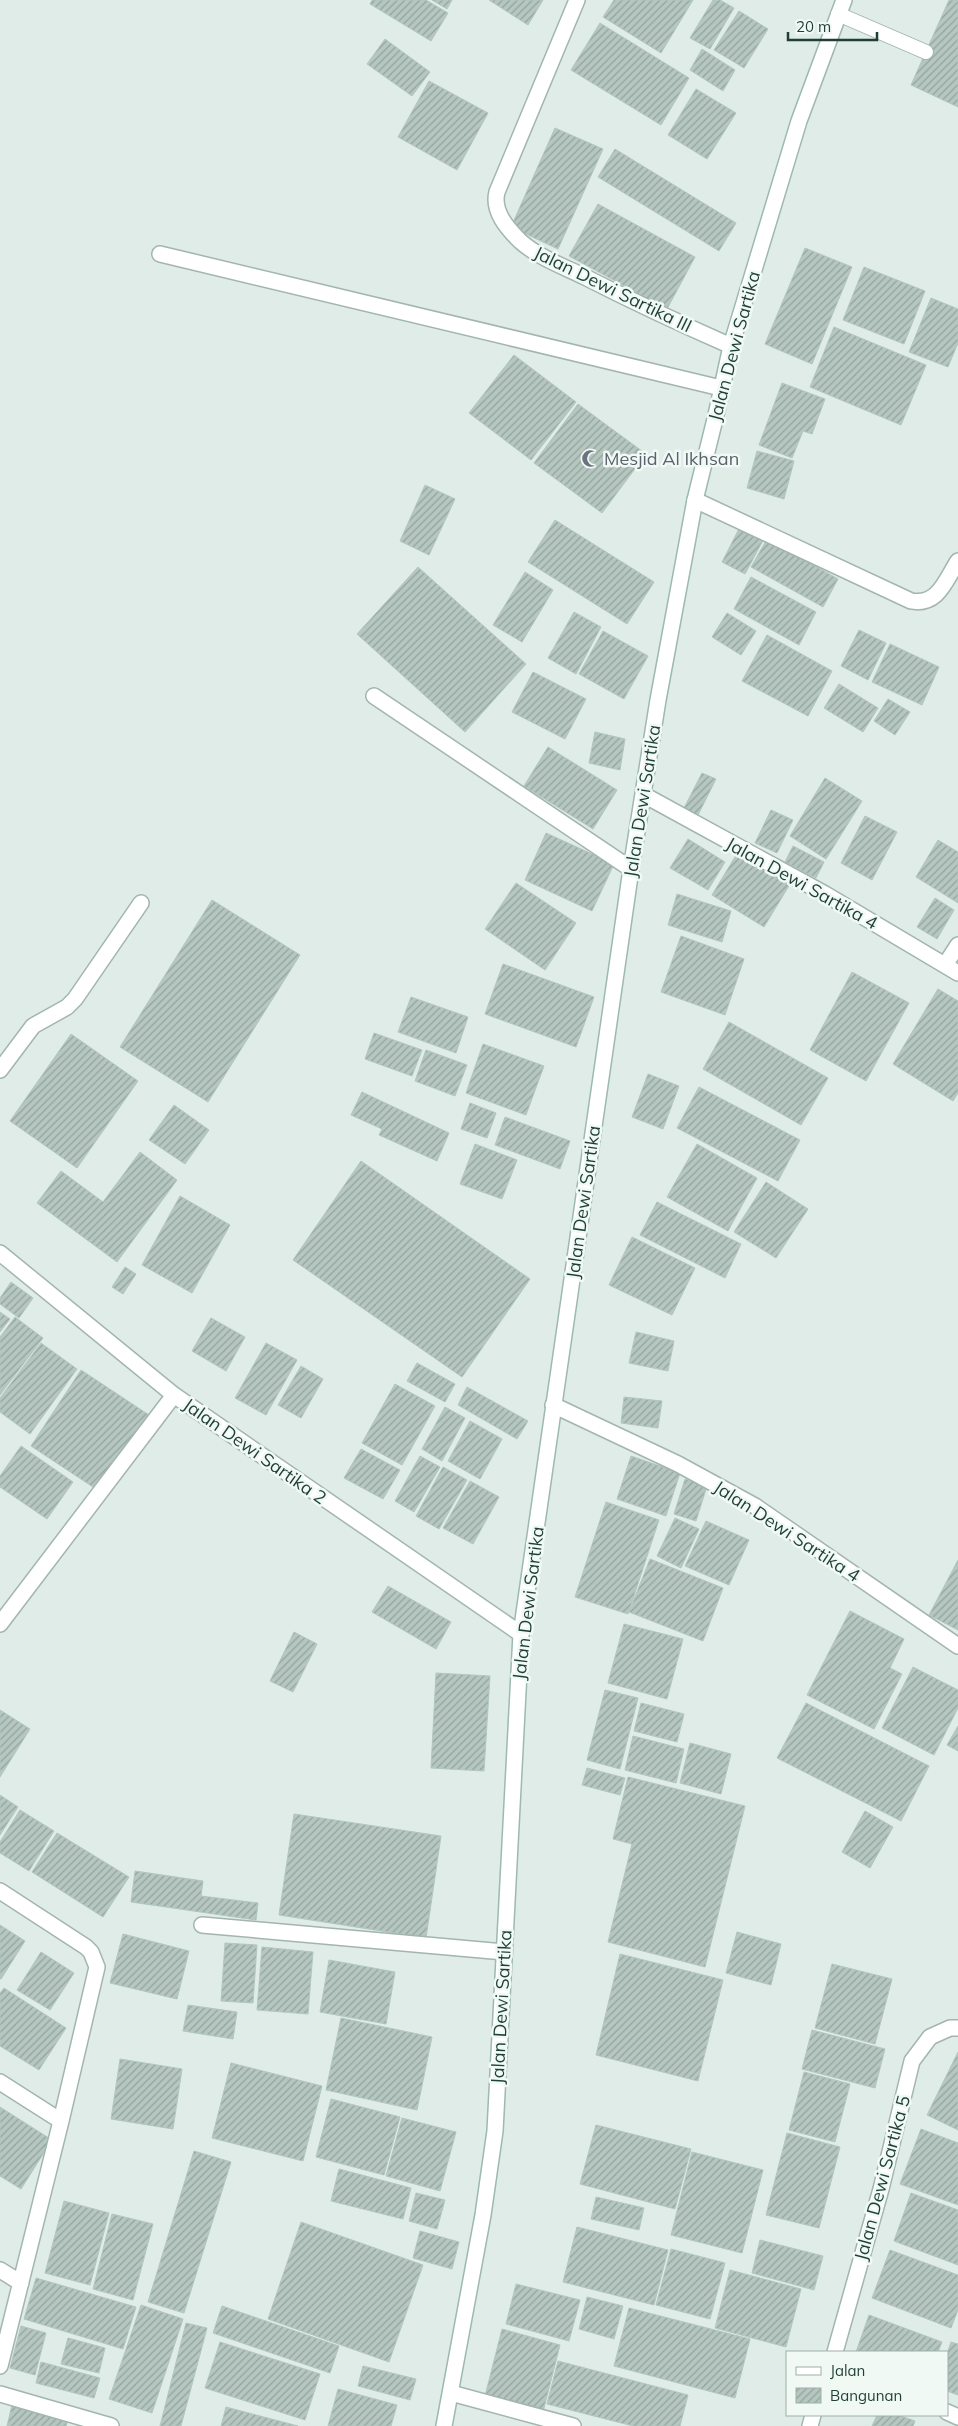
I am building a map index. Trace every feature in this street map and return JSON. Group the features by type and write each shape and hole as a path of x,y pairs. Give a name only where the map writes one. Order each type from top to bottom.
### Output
{"street":[{"name":"Jalan Dewi Sartika III","path":"577,0 497,192 496,207 503,221 521,241 542,256 649,309 731,346"},
{"name":"Jalan Dewi Sartika","path":"444,2426 492,2160 520,1634 631,869 658,700 695,500 731,346 799,121 841,7"},
{"path":"160,254 721,388"},
{"path":"695,500 911,601 922,603 930,600 937,594 958,561"},
{"path":"374,696 631,869"},
{"name":"Jalan Dewi Sartika 4","path":"644,795 825,894 952,969"},
{"path":"0,1070 33,1026 67,1007 75,999 140,903"},
{"path":"952,969 958,945"},
{"name":"Jalan Dewi Sartika 2","path":"0,1253 174,1395 520,1634"},
{"path":"0,1624 174,1395"},
{"name":"Jalan Dewi Sartika 4","path":"553,1405 678,1464 755,1506 958,1646"},
{"path":"0,1891 86,1947 91,1952 97,1967 62,2121 0,2366"},
{"path":"202,1925 504,1952"},
{"name":"Jalan Dewi Sartika 5","path":"836,2351 881,2189 912,2061 930,2037 950,2028 958,2028"},
{"path":"0,2082 62,2121"},
{"path":"0,2270 21,2283"},
{"path":"450,2393 573,2426"},
{"path":"0,2394 111,2426"}],"lane":[{"path":"841,7 926,52"}],"building":[{"path":"372,0 426,0 448,13 431,41 370,4"},
{"path":"432,0 452,0 447,9"},
{"path":"489,0 543,0 528,25"},
{"path":"614,0 693,0 661,53 603,17"},
{"path":"713,0 720,0 734,8 710,49 690,38"},
{"path":"949,0 958,0 958,107 911,85"},
{"path":"739,11 768,29 744,68 714,50"},
{"path":"600,23 689,78 661,125 571,70"},
{"path":"385,39 430,72 412,96 367,64"},
{"path":"702,49 735,70 723,91 690,70"},
{"path":"429,81 488,113 457,170 398,137"},
{"path":"696,89 736,113 707,159 668,135"},
{"path":"555,128 603,149 558,249 511,227"},
{"path":"615,149 736,223 719,251 598,177"},
{"path":"598,204 695,257 667,309 569,256"},
{"path":"805,248 852,267 812,364 765,344"},
{"path":"864,267 925,291 904,344 843,320"},
{"path":"931,298 958,309 958,343 948,367 909,352"},
{"path":"834,327 926,365 901,425 810,387"},
{"path":"514,355 576,402 531,460 469,413"},
{"path":"782,383 825,399 812,434 803,431 792,458 759,445"},
{"name":"Mesjid Al Ikhsan","path":"578,404 646,454 602,513 534,463"},
{"path":"757,451 794,461 784,499 747,488"},
{"path":"425,485 455,499 429,555 400,541"},
{"path":"555,520 654,582 627,624 528,562"},
{"path":"742,523 766,535 745,574 722,562"},
{"path":"767,539 838,579 823,607 751,567"},
{"path":"418,567 526,664 465,732 357,634"},
{"path":"525,572 553,590 522,642 493,625"},
{"path":"751,577 816,612 799,645 734,609"},
{"path":"574,612 601,627 576,674 548,658"},
{"path":"727,613 756,631 741,655 712,637"},
{"path":"859,630 886,643 868,680 841,666"},
{"path":"603,631 648,656 624,699 579,674"},
{"path":"767,635 832,671 808,716 742,681"},
{"path":"890,644 939,667 922,705 872,682"},
{"path":"533,672 586,699 565,739 512,712"},
{"path":"839,684 878,708 863,732 824,708"},
{"path":"888,699 910,712 895,735 874,721"},
{"path":"595,732 625,739 620,770 589,763"},
{"path":"548,747 617,790 593,829 524,786"},
{"path":"702,773 716,779 698,815 684,808"},
{"path":"825,778 862,801 826,859 790,836"},
{"path":"771,810 793,820 777,853 755,843"},
{"path":"865,816 897,832 872,880 841,863"},
{"path":"546,833 614,864 592,911 525,880"},
{"path":"688,839 725,862 708,890 670,868"},
{"path":"938,840 958,852 958,903 916,877"},
{"path":"793,846 824,862 816,878 785,862"},
{"path":"738,852 790,884 764,927 712,895"},
{"path":"516,883 576,923 545,970 485,929"},
{"path":"677,894 731,911 722,942 668,925"},
{"path":"935,898 954,910 937,939 917,927"},
{"path":"212,900 300,955 208,1102 120,1047"},
{"path":"681,936 744,959 725,1015 661,992"},
{"path":"503,964 594,997 576,1047 485,1014"},
{"path":"852,972 909,1003 866,1081 810,1050"},
{"path":"938,989 958,1001 958,1093 953,1101 893,1064"},
{"path":"411,997 468,1017 456,1053 398,1032"},
{"path":"729,1022 828,1078 801,1125 703,1069"},
{"path":"374,1033 422,1050 412,1076 365,1059"},
{"path":"71,1034 138,1081 77,1168 10,1121"},
{"path":"483,1044 544,1066 526,1115 466,1093"},
{"path":"426,1050 467,1065 455,1096 415,1081"},
{"path":"648,1074 679,1086 663,1129 632,1117"},
{"path":"699,1087 800,1140 778,1181 677,1128"},
{"path":"362,1092 449,1133 437,1161 379,1135 382,1129 351,1115"},
{"path":"470,1103 496,1113 487,1138 461,1129"},
{"path":"174,1105 209,1130 185,1164 149,1140"},
{"path":"505,1117 570,1141 560,1169 495,1145"},
{"path":"475,1144 517,1160 502,1199 460,1184"},
{"path":"697,1144 757,1178 728,1231 667,1197"},
{"path":"140,1152 177,1180 117,1262 37,1203 61,1171 103,1202"},
{"path":"361,1161 530,1279 462,1377 293,1260"},
{"path":"766,1182 808,1209 776,1258 734,1232"},
{"path":"180,1196 230,1225 192,1293 142,1265"},
{"path":"657,1202 741,1244 725,1278 640,1235"},
{"path":"632,1237 695,1268 672,1315 609,1285"},
{"path":"125,1267 136,1274 123,1294 112,1287"},
{"path":"11,1282 33,1298 19,1318 0,1304 0,1298"},
{"path":"0,1312 10,1319 0,1332"},
{"path":"15,1317 43,1338 0,1395 0,1337"},
{"path":"211,1318 245,1337 226,1371 192,1351"},
{"path":"636,1332 674,1341 668,1371 629,1363"},
{"path":"41,1343 77,1369 30,1434 0,1412 0,1398"},
{"path":"266,1343 297,1360 266,1415 235,1398"},
{"path":"417,1363 455,1384 445,1402 407,1381"},
{"path":"301,1366 323,1379 301,1418 278,1405"},
{"path":"81,1370 149,1415 99,1491 31,1446"},
{"path":"395,1384 435,1406 402,1465 362,1443"},
{"path":"467,1387 528,1421 517,1439 458,1405"},
{"path":"624,1397 662,1401 658,1428 621,1423"},
{"path":"445,1407 465,1418 442,1461 422,1449"},
{"path":"470,1421 502,1439 480,1479 448,1461"},
{"path":"21,1446 73,1482 47,1519 0,1487 0,1476"},
{"path":"361,1449 400,1470 383,1499 344,1478"},
{"path":"420,1456 440,1467 414,1512 395,1501"},
{"path":"631,1456 680,1473 666,1516 617,1499"},
{"path":"443,1467 467,1480 439,1529 416,1516"},
{"path":"685,1479 707,1486 696,1521 674,1514"},
{"path":"470,1481 499,1497 473,1544 443,1528"},
{"path":"606,1502 659,1520 628,1614 575,1597"},
{"path":"675,1518 699,1529 681,1568 657,1556"},
{"path":"706,1521 749,1540 729,1585 685,1566"},
{"path":"650,1559 723,1588 703,1641 629,1612"},
{"path":"958,1560 958,1630 929,1615"},
{"path":"388,1586 451,1622 436,1649 372,1612"},
{"path":"850,1611 904,1639 890,1668 902,1674 874,1729 807,1695"},
{"path":"624,1624 683,1639 667,1699 608,1683"},
{"path":"294,1632 317,1644 293,1692 270,1681"},
{"path":"913,1667 958,1690 958,1708 934,1755 882,1728"},
{"path":"436,1673 490,1676 484,1771 431,1768"},
{"path":"605,1690 638,1698 620,1769 587,1760"},
{"path":"641,1703 684,1714 677,1742 634,1731"},
{"path":"806,1703 929,1766 901,1821 777,1758"},
{"path":"0,1710 30,1729 0,1777"},
{"path":"958,1726 958,1751 947,1745"},
{"path":"633,1736 684,1749 676,1783 625,1770"},
{"path":"690,1743 731,1754 721,1794 680,1783"},
{"path":"587,1768 625,1778 620,1795 582,1785"},
{"path":"628,1777 745,1806 705,1967 608,1942 632,1844 613,1839"},
{"path":"0,1795 18,1807 0,1835"},
{"path":"20,1810 54,1831 29,1871 0,1853 0,1842"},
{"path":"865,1811 893,1827 870,1868 842,1852"},
{"path":"294,1814 441,1836 426,1938 279,1915"},
{"path":"57,1833 129,1877 103,1917 32,1872"},
{"path":"135,1871 203,1881 201,1896 258,1903 256,1920 131,1902"},
{"path":"0,1925 25,1941 1,1979 0,1979"},
{"path":"737,1932 781,1944 771,1985 726,1973"},
{"path":"123,1934 189,1951 177,1999 110,1983"},
{"path":"225,1943 257,1945 253,2003 221,2001"},
{"path":"262,1947 313,1952 308,2014 257,2010"},
{"path":"41,1952 74,1973 50,2010 17,1990"},
{"path":"620,1954 723,1980 698,2081 596,2055"},
{"path":"329,1960 395,1972 386,2024 320,2012"},
{"path":"832,1964 892,1979 875,2044 815,2028"},
{"path":"4,1988 66,2028 39,2070 0,2046 0,1993"},
{"path":"188,2005 237,2012 233,2039 183,2031"},
{"path":"341,2018 432,2037 417,2110 326,2090"},
{"path":"812,2030 885,2049 875,2088 802,2069"},
{"path":"958,2052 958,2130 927,2115"},
{"path":"120,2059 182,2069 173,2129 111,2119"},
{"path":"231,2063 322,2086 303,2161 212,2138"},
{"path":"804,2072 850,2084 835,2142 789,2130"},
{"path":"331,2099 400,2117 384,2175 316,2157"},
{"path":"0,2107 52,2140 21,2189 0,2176"},
{"path":"402,2118 456,2132 440,2191 386,2176"},
{"path":"596,2125 691,2149 675,2209 580,2184"},
{"path":"921,2129 958,2143 958,2205 900,2184"},
{"path":"787,2133 840,2147 819,2228 766,2215"},
{"path":"194,2151 231,2162 184,2313 148,2302"},
{"path":"692,2152 763,2170 742,2253 671,2235"},
{"path":"339,2169 411,2188 403,2219 331,2201"},
{"path":"416,2193 445,2200 437,2229 409,2221"},
{"path":"911,2193 958,2210 958,2265 894,2241"},
{"path":"596,2197 644,2208 639,2230 591,2219"},
{"path":"64,2201 109,2213 90,2285 45,2273"},
{"path":"112,2214 153,2224 133,2300 93,2289"},
{"path":"301,2222 423,2265 389,2362 268,2319"},
{"path":"577,2227 668,2250 654,2305 563,2282"},
{"path":"420,2231 459,2242 452,2269 413,2258"},
{"path":"760,2240 823,2256 814,2290 752,2273"},
{"path":"671,2249 725,2263 710,2319 656,2305"},
{"path":"890,2250 958,2275 958,2310 951,2328 872,2298"},
{"path":"730,2270 801,2289 786,2347 715,2328"},
{"path":"36,2278 136,2307 123,2349 24,2319"},
{"path":"516,2284 580,2300 569,2341 506,2324"},
{"path":"587,2297 623,2306 614,2339 579,2329"},
{"path":"141,2305 183,2319 152,2413 109,2399"},
{"path":"222,2306 339,2346 330,2373 213,2333"},
{"path":"629,2308 750,2339 735,2398 614,2366"},
{"path":"869,2315 942,2342 938,2351 856,2351"},
{"path":"186,2323 207,2328 181,2426 160,2426"},
{"path":"21,2326 46,2333 35,2375 10,2368"},
{"path":"502,2329 560,2345 543,2412 485,2396"},
{"path":"68,2338 105,2348 99,2373 61,2364"},
{"path":"220,2342 320,2374 305,2420 205,2388"},
{"path":"951,2342 958,2344 958,2395 948,2391 948,2351"},
{"path":"558,2361 688,2395 680,2426 633,2426 547,2404"},
{"path":"41,2362 100,2378 94,2398 36,2383"},
{"path":"363,2366 416,2379 410,2400 358,2386"},
{"path":"338,2389 397,2405 391,2426 328,2426"},
{"path":"12,2405 68,2420 66,2426 7,2426"},
{"path":"226,2407 298,2426 221,2426"},
{"path":"877,2416 901,2416 915,2421 913,2426 872,2426"}],"place":[{"name":"Mesjid Al Ikhsan","path":"590,458"}]}
